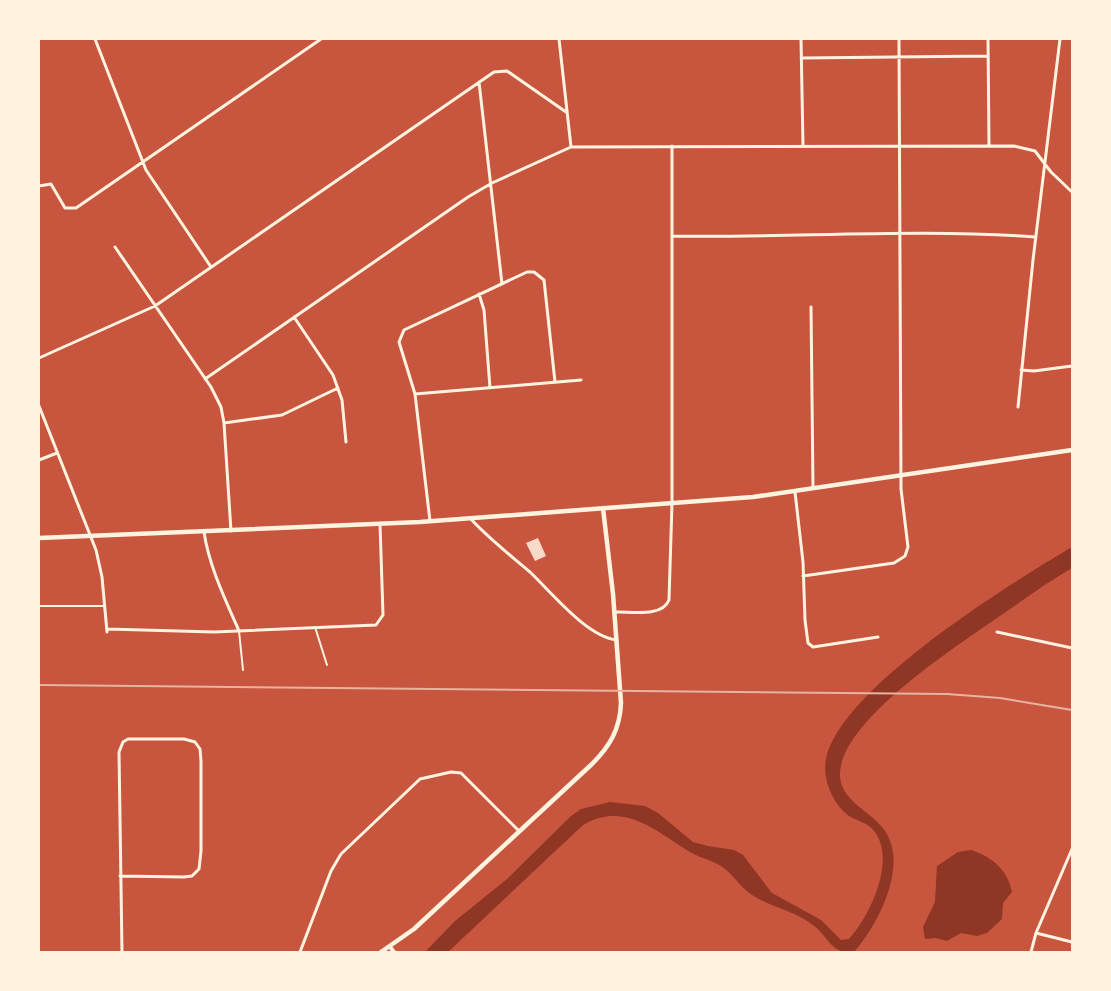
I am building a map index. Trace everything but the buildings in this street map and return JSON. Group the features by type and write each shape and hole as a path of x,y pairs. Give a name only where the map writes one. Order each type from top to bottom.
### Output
{"main road":[{"path":"39,538 430,521 753,498 1072,450"},
{"path":"380,952 414,930 520,832 602,754 617,730 620,710 619,670 603,508"}],"street":[{"path":"95,39 142,162 211,267"},
{"path":"39,186 51,184 63,205 68,209 76,208 320,39"},
{"path":"559,39 571,147"},
{"path":"801,39 803,146"},
{"path":"803,576 894,563 902,559 907,552 908,543 901,476 899,39"},
{"path":"988,39 989,145"},
{"path":"1018,407 1035,237 1060,39"},
{"path":"802,58 988,56"},
{"path":"39,358 155,306 499,70 507,71 566,112"},
{"path":"479,82 502,284"},
{"path":"205,379 490,184 571,147 989,145 1032,149 1038,153 1044,164 1072,192"},
{"path":"614,612 656,611 667,604 670,589 672,503 672,146"},
{"path":"672,236 997,234 1035,237"},
{"path":"115,247 205,379 221,407 224,423 231,531"},
{"path":"430,521 415,394 410,371 400,346 401,334 410,326 527,272 538,274 544,280 555,382"},
{"path":"479,294 484,310 490,388"},
{"path":"811,306 813,489"},
{"path":"294,317 325,362 338,388 346,442"},
{"path":"1021,370 1034,371 1072,366"},
{"path":"415,394 581,380"},
{"path":"224,423 282,415 338,388"},
{"path":"39,406 91,536 100,565 107,631 239,631 372,626 382,620 380,523"},
{"path":"39,460 57,453"},
{"path":"795,492 803,576 806,639 811,646 878,637"},
{"path":"470,518 487,536 576,616 604,637 616,640"},
{"path":"204,532 217,578 239,631"},
{"path":"997,632 1072,648"},
{"path":"120,876 192,876 200,865 200,749 192,740 125,740 119,752 120,876 122,952"},
{"path":"300,952 331,872 341,854 420,779 432,774 456,772 472,782 520,832"},
{"path":"1031,952 1036,933 1072,849"},
{"path":"1036,933 1072,942"},
{"path":"390,947 394,952"}],"lane":[{"path":"39,606 104,606"},
{"path":"315,627 327,665"},
{"path":"239,631 243,670"}],"shaded area":[{"path":"1072,547 1072,568 955,647 903,687 858,732 845,755 840,776 845,792 882,827 890,841 893,857 893,874 882,908 855,951 847,952 836,948 806,920 752,895 725,869 717,864 694,854 639,822 626,817 613,816 598,818 583,825 448,952 425,952 455,921 507,879 570,817 581,809 610,802 645,806 658,813 693,842 734,850 743,855 772,893 821,920 841,940 849,939 865,917 872,903 882,873 883,858 881,844 875,832 870,826 843,811 827,783 826,759 838,731 862,701 894,670 931,640 1010,586"},
{"path":"971,850 992,860 1007,877 1012,892 1003,903 1002,919 987,933 977,936 961,933 947,941 936,938 925,939 923,927 935,902 937,866 958,852"}],"railway":[{"path":"39,685 947,694 1000,698 1072,710"}]}
